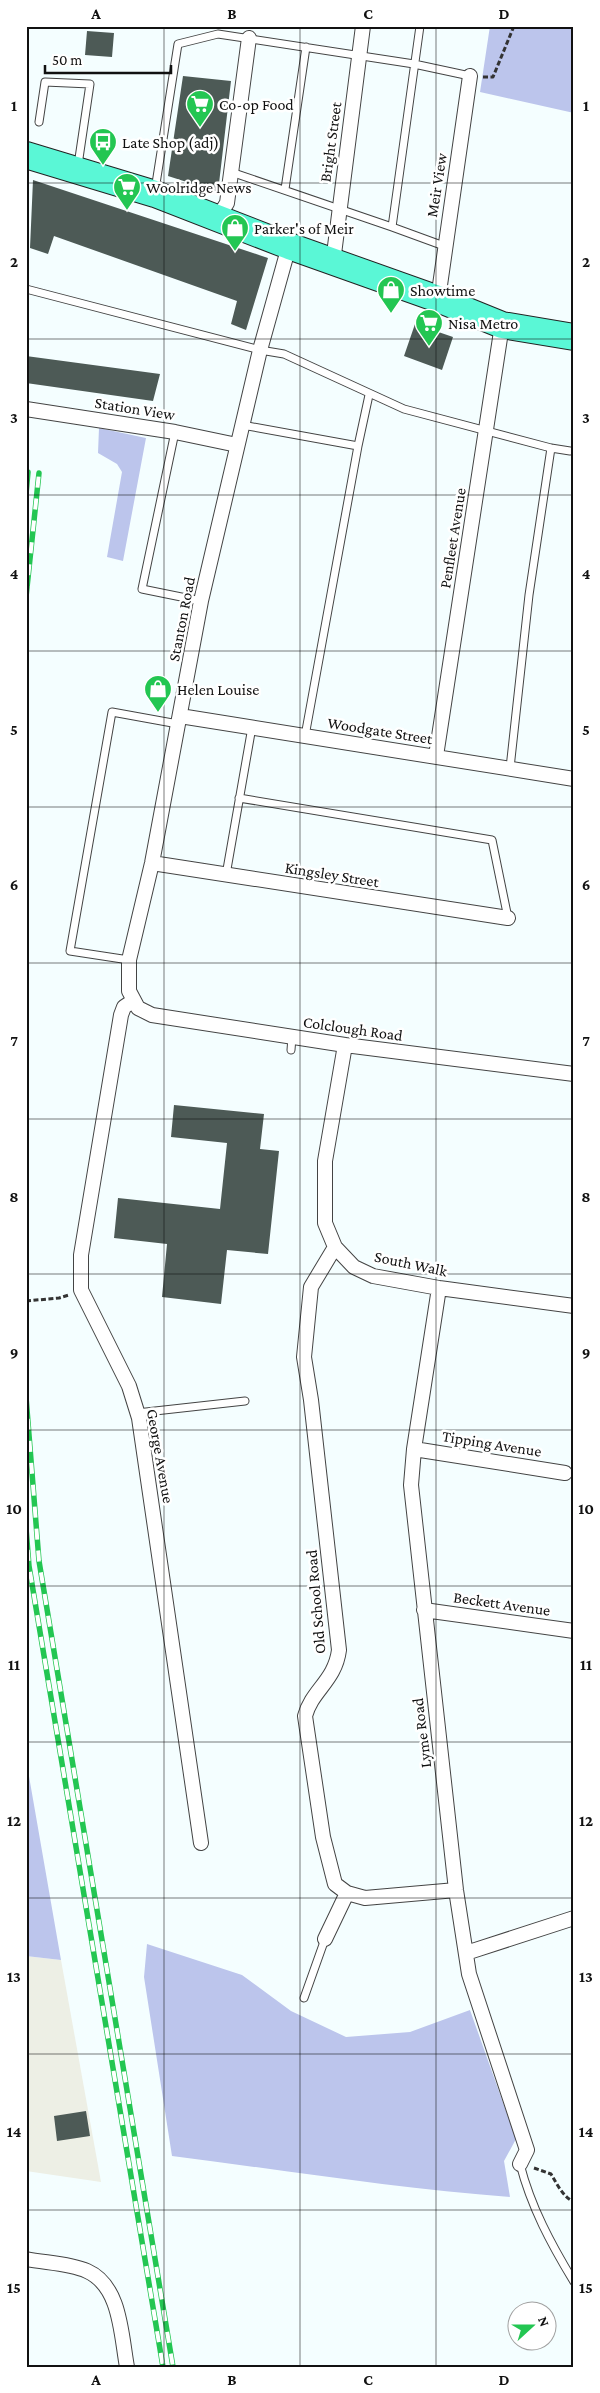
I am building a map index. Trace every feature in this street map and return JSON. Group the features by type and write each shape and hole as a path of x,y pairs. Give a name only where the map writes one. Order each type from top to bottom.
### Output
{"highway":[{"path":"26,155 155,194 289,246 438,299 502,325 574,337"}],"street":[{"name":"Bright Street","path":"333,262 338,207 363,26"},
{"path":"217,219 227,203 249,38"},
{"name":"Meir View","path":"438,299 444,246 470,76"},
{"name":"Stanton Road","path":"133,1001 129,991 129,960 152,863 201,602 260,350 289,246"},
{"name":"Penfleet Avenue","path":"436,756 502,325"},
{"name":"Station View","path":"26,409 176,432 237,445"},
{"name":"Woodgate Street","path":"179,720 252,727 574,779"},
{"name":"Kingsley Street","path":"152,863 226,876 508,918"},
{"name":"Colclough Road","path":"133,1001 144,1013 152,1016 291,1043 345,1045 574,1074"},
{"name":"George Avenue","path":"133,1001 124,1007 121,1015 80,1270 81,1290 129,1386 137,1413 201,1843"},
{"name":"South Walk","path":"345,1045 324,1161 325,1223 336,1247 354,1267 373,1276 439,1288 574,1306"},
{"name":"Old School Road","path":"336,1247 311,1287 304,1358 311,1400 339,1650 338,1663 333,1674 308,1706 305,1716 322,1837 335,1884 347,1893"},
{"name":"Lyme Road","path":"439,1288 414,1449 411,1485 456,1890 469,1974 527,2150 520,2164"},
{"name":"Tipping Avenue","path":"414,1449 565,1473"},
{"name":"Beckett Avenue","path":"424,1610 574,1631"},
{"path":"325,1939 347,1893 365,1898 456,1890"},
{"path":"466,1953 574,1918"},
{"path":"26,2259 79,2268 88,2271 102,2282 114,2302 127,2367"}],"lane":[{"path":"392,228 420,26"},
{"path":"155,194 178,44 218,34 414,64 470,76"},
{"path":"285,189 306,47"},
{"path":"39,122 45,82 90,84 77,170"},
{"path":"231,172 338,207 444,246"},
{"path":"26,289 260,350 284,354 369,395 404,409 551,448 570,451"},
{"path":"306,736 358,446 369,395"},
{"path":"242,425 358,446"},
{"path":"176,432 142,589 201,602"},
{"path":"510,768 529,595 551,448"},
{"path":"129,960 70,951 112,712 179,720"},
{"path":"226,876 252,727"},
{"path":"240,798 492,840 508,918"},
{"path":"137,1413 245,1401"},
{"path":"304,1998 325,1939"},
{"path":"520,2164 526,2185 549,2241 574,2282"}],"path":[{"path":"470,76 494,77 514,26"},
{"path":"26,1301 59,1298"},
{"path":"520,2164 551,2174 558,2186 574,2202"}],"shaded area":[{"path":"490,26 574,26 574,113 480,92"},
{"path":"99,428 146,438 123,561 107,557 122,472 117,464 98,453"},
{"path":"26,1759 61,1960 26,1956"},
{"path":"147,1944 242,1975 291,2011 346,2037 410,2032 470,2010 516,2139 504,2161 510,2197 383,2184 172,2156 144,1977"},
{"path":"26,1956 61,1960 101,2182 26,2171"}],"building":[{"path":"87,31 114,33 112,57 85,55"},
{"name":"Co-op Food","path":"183,76 231,81 218,192 168,176"},
{"path":"33,180 268,258 246,330 231,324 237,301 54,236 48,254 30,248"},
{"name":"Nisa Metro","path":"415,324 453,337 442,370 404,356"},
{"path":"26,356 160,374 153,401 26,383"},
{"path":"174,1105 264,1114 260,1149 279,1151 268,1254 227,1250 221,1304 162,1297 167,1244 114,1238 118,1198 220,1209 227,1143 171,1137"},
{"path":"86,2111 90,2136 57,2141 54,2116"}],"railway":[{"path":"26,494 28,472"},
{"path":"26,597 39,473"},
{"path":"26,1397 39,1561 173,2367"},
{"path":"26,1528 29,1566 163,2367"}],"place":[{"name":"Co-op Food","path":"200,128"},
{"name":"Late Shop (adj)","path":"103,166"},
{"name":"Woolridge News","path":"127,211"},
{"name":"Parker's of Meir","path":"235,252"},
{"name":"Showtime","path":"391,314"},
{"name":"Nisa Metro","path":"429,347"},
{"name":"Helen Louise","path":"158,713"}]}
